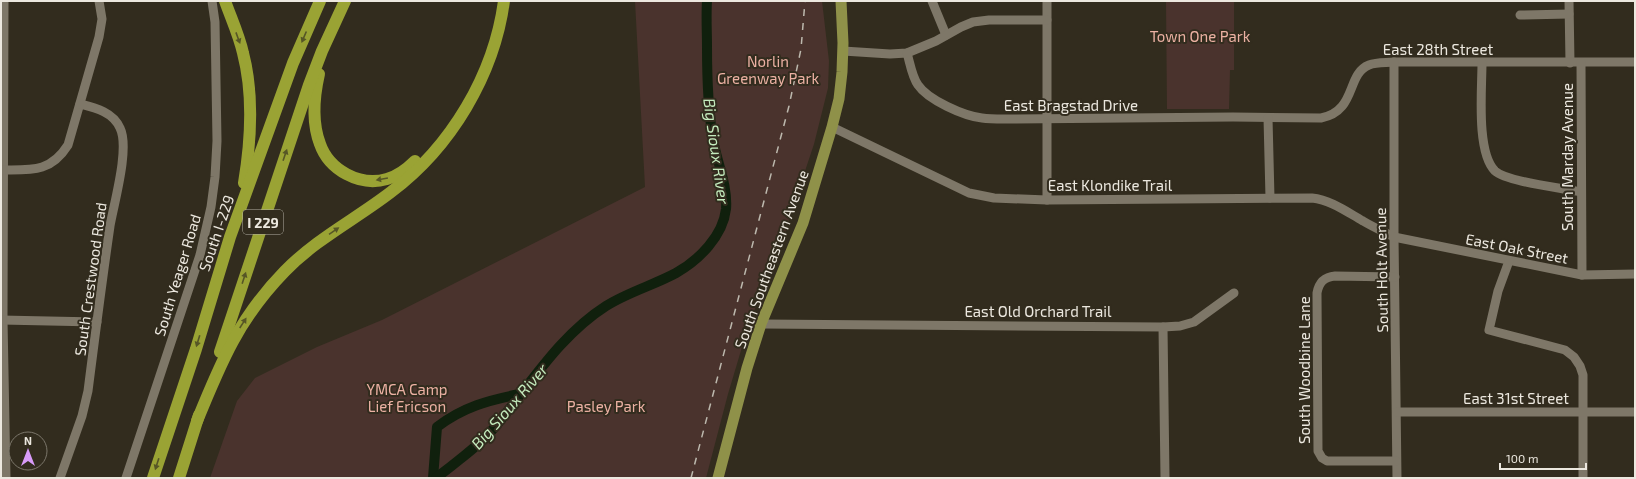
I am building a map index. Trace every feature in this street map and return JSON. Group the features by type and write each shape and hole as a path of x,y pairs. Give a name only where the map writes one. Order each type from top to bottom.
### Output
{"highway":[{"path":"225,1 243,51 246,66 250,119 244,185 230,237"},
{"name":"South I-229","path":"153,478 196,349 230,237 293,64 320,1"},
{"name":"I 229","path":"179,478 307,92 345,1"},
{"path":"334,25 320,68 316,91 315,122 320,144 328,160 341,172 348,176 364,180 380,180 393,177 408,167 428,148 449,120 468,88 482,57 493,22 497,1"},
{"path":"197,421 232,341 249,313 272,284 316,244 402,183 426,160 449,133 469,101 484,70 496,37 504,1"}],"main road":[{"name":"South Southeastern Avenue","path":"718,478 747,368 761,324 803,223 832,127 841,86 843,51 841,1"}],"street":[{"path":"4,1 2,318 6,478"},
{"path":"4,170 31,170 42,168 55,162 62,156 68,145 101,29 102,19 99,1"},
{"name":"South Yeager Road","path":"126,478 192,280 205,239 210,215 215,176 217,141 215,22 212,1"},
{"path":"932,1 946,35"},
{"path":"1047,1 1047,200"},
{"name":"South Marday Avenue","path":"1569,1 1570,63"},
{"path":"1520,15 1569,14"},
{"path":"843,51 890,54 907,53 930,44 973,22 989,20 1047,20"},
{"name":"East Bragstad Drive","path":"907,53 916,84 922,91 938,102 982,118 1268,118"},
{"name":"East 28th Street","path":"1268,118 1330,117 1343,106 1354,83 1363,69 1370,65 1394,62 1635,62"},
{"name":"South Holt Avenue","path":"1394,62 1394,237 1397,478"},
{"path":"1482,63 1482,138 1484,151 1488,162 1495,171 1508,178 1581,192"},
{"name":"South Marday Avenue","path":"1580,63 1582,275"},
{"name":"South Crestwood Road","path":"60,478 85,405 110,225 123,145 120,128 111,116 99,109 80,104"},
{"path":"1268,118 1270,198"},
{"name":"East Klondike Trail","path":"832,127 969,193 994,198 1047,200 1323,199 1394,237"},
{"name":"East Oak Street","path":"1394,237 1582,275 1635,274"},
{"path":"1508,261 1498,291 1489,330 1565,350 1580,366 1583,375 1583,478"},
{"name":"South Woodbine Lane","path":"1395,277 1327,277 1319,286 1317,294 1318,451 1322,458 1327,461 1396,461"},
{"name":"East Old Orchard Trail","path":"761,324 1180,326 1194,322 1234,293"},
{"path":"2,318 97,322"},
{"path":"1163,327 1166,478"},
{"name":"East 31st Street","path":"1397,412 1635,412"}],"green space":[{"path":"635,1 822,1 829,61 828,88 814,144 792,210 782,246 756,306 745,337 706,478 210,478 237,401 255,378 317,347 382,320 645,187"},
{"name":"Town One Park","path":"1166,1 1234,1 1234,70 1230,70 1229,109 1167,109"}],"waterway":[{"name":"Big Sioux River","path":"436,478 488,435 559,346 589,318 614,301 685,268 701,254 715,238 724,219 726,200 724,183 713,140 710,117 707,70 707,1"},
{"path":"433,478 437,427 457,414 477,405 520,394"}],"railway":[{"path":"691,478 789,106 801,49 805,1"}],"park label":[{"name":"Norlin Greenway Park","path":"768,70"},
{"name":"YMCA Camp Lief Ericson","path":"407,398"},
{"name":"Pasley Park","path":"606,406"}]}
